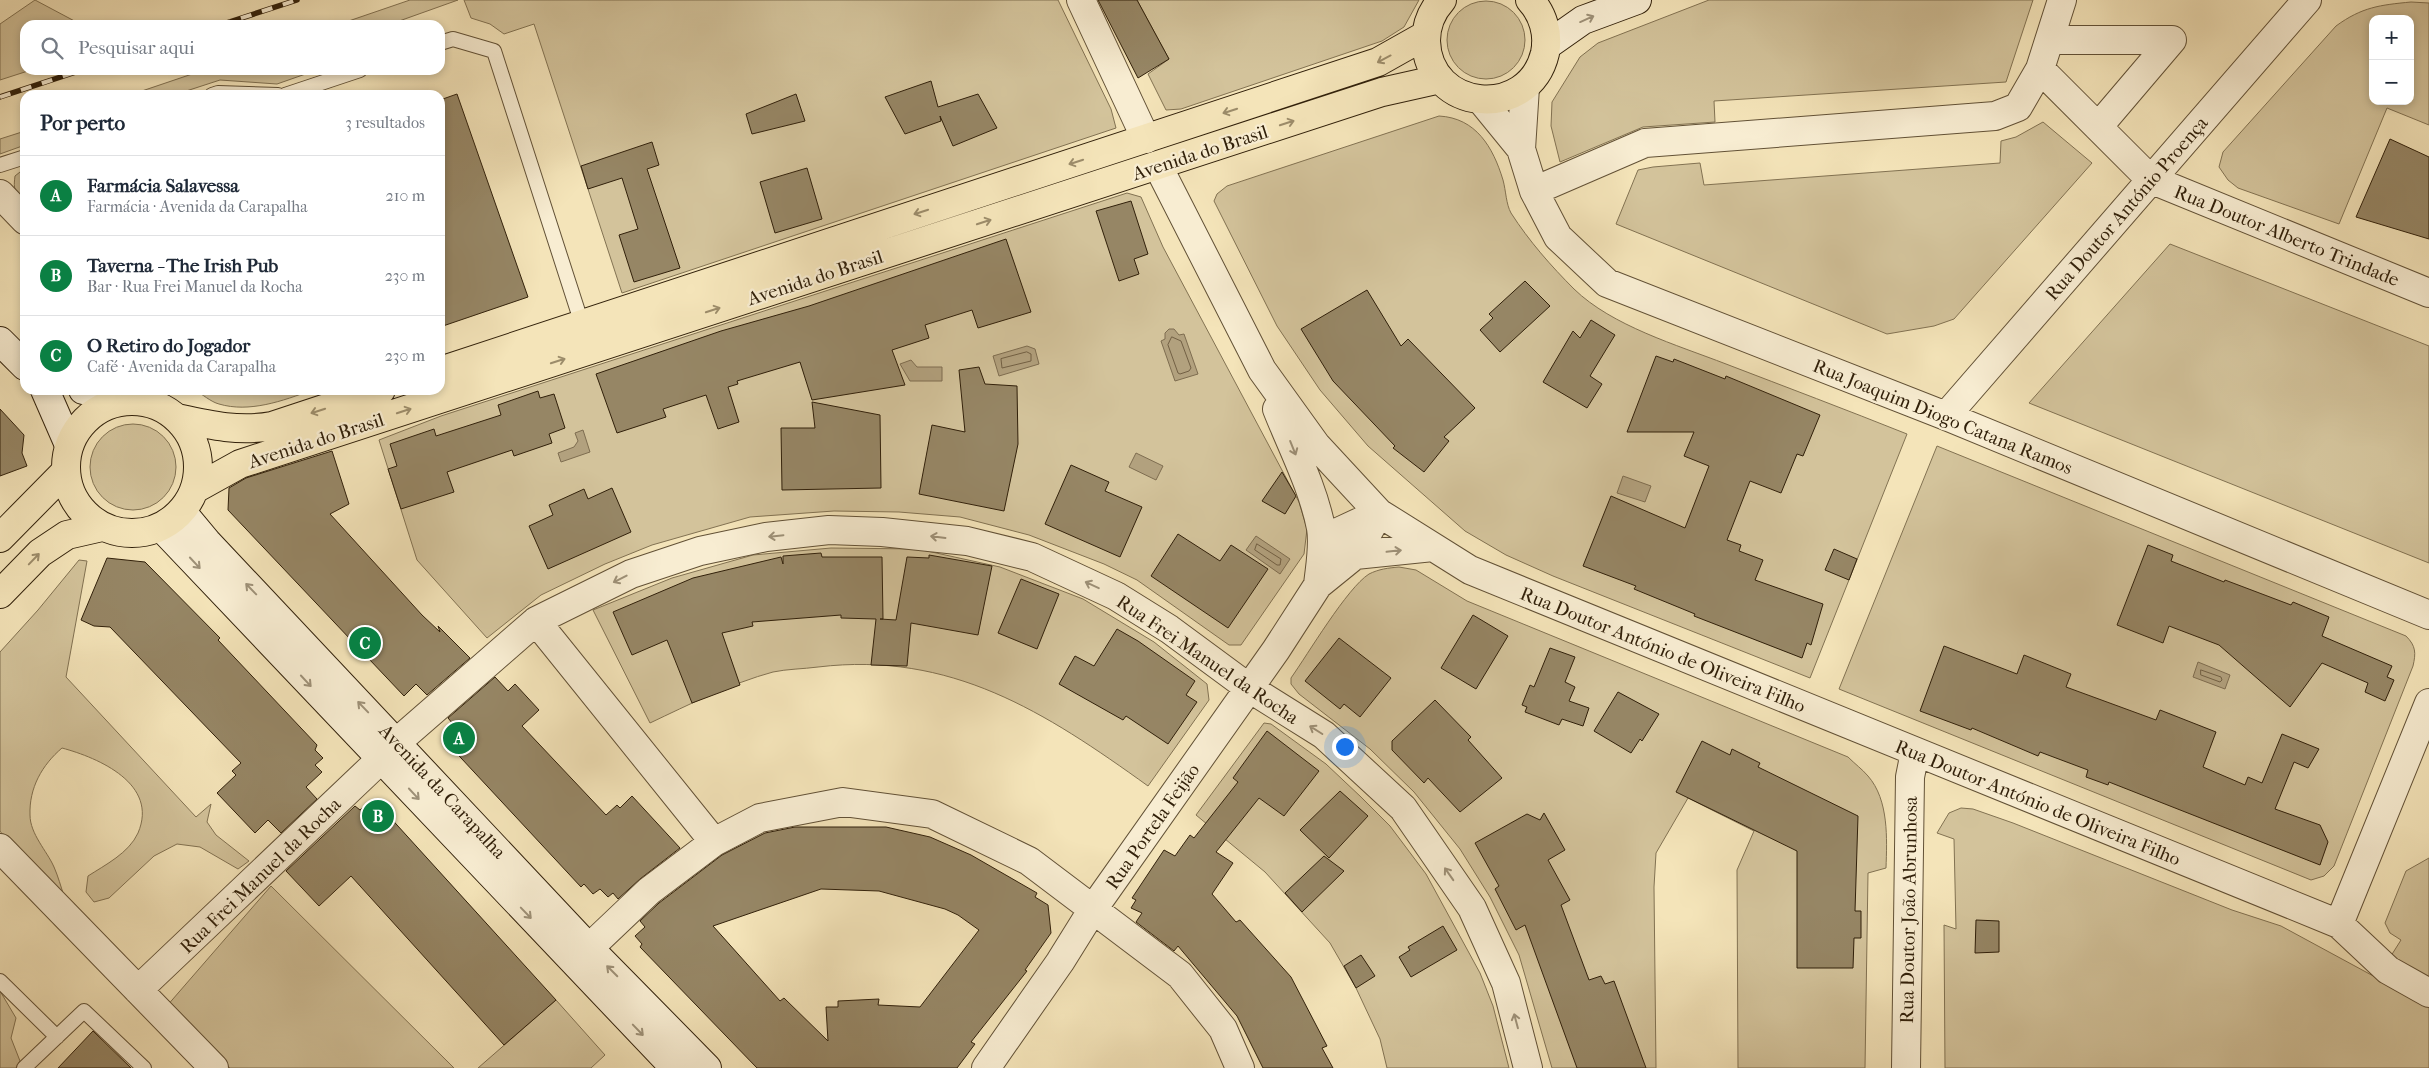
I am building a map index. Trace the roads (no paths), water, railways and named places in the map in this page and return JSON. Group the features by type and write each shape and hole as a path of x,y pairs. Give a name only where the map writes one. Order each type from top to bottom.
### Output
{"main road":[{"path":"1442,0 1429,20 1426,35 1426,51 1431,66 1440,79 1451,89 1465,97 1481,100 1496,100 1511,95 1525,86 1535,75 1543,61 1546,46 1546,30 1534,1"},
{"name":"Avenida do Brasil","path":"445,368 1378,62 1426,35"},
{"name":"Avenida do Brasil","path":"179,509 240,464 1382,92 1440,79"},
{"name":"Avenida do Brasil","path":"177,418 211,426 256,429 272,426 361,395"},
{"path":"128,401 154,404 177,418 192,438 199,464 179,509 137,534 123,533 102,527 88,518 79,507 68,484 67,458 75,434 92,414 103,407 128,401"},
{"path":"0,538 67,458"},
{"path":"0,594 40,553 68,536 102,527"}],"street":[{"path":"1080,0 1146,139"},
{"path":"1546,46 1583,20 1637,0"},
{"path":"1534,191 1645,143 1995,116 2018,108 2040,69 2062,0"},
{"name":"Rua Doutor António Proença","path":"1946,416 2307,0"},
{"path":"2050,40 2172,40 2098,126"},
{"name":"Rua Doutor Alberto Trindade","path":"2040,69 2150,179 2429,293"},
{"name":"Rua Joaquim Diogo Catana Ramos","path":"1525,86 1521,149 1534,191 1558,237 1607,283 1946,416 2429,615"},
{"name":"Rua Joaquim Diogo Catana Ramos","path":"1481,100 1521,149"},
{"name":"Rua Doutor António de Oliveira Filho","path":"1158,166 1262,370 1316,445 1379,513 1477,573 2339,924"},
{"path":"0,194 20,215"},
{"path":"0,341 20,361"},
{"name":"Rua Portela Feijão","path":"1262,370 1306,482 1321,528 1322,554 1318,585"},
{"path":"47,395 67,458"},
{"path":"103,395 128,401"},
{"path":"179,509 389,750 675,1068"},
{"name":"Rua Portela Feijão","path":"1322,554 1338,532 1379,513"},
{"name":"Rua Portela Feijão","path":"986,1068 1318,585 1355,556 1379,513"},
{"name":"Rua Frei Manuel da Rocha","path":"138,990 176,956 389,750 536,621 631,574 700,551 766,537 829,530 900,533 967,541 1032,557 1116,596 1169,628 1249,688 1324,735 1403,808 1472,908 1506,983 1528,1068"},
{"path":"1355,556 1433,547"},
{"path":"536,621 714,842"},
{"path":"2429,703 2339,924 2388,970 2429,993"},
{"name":"Avenida da Carapalha","path":"389,750 707,1068"},
{"name":"Rua Doutor João Abrunhosa","path":"1906,1068 1910,777 1915,752"},
{"path":"589,948 649,891 714,842 760,818 843,802 932,814 1028,861 1180,975 1223,1029 1240,1068"},
{"path":"0,848 214,1068"}],"lane":[{"path":"445,41 453,39 494,51 582,324"},
{"path":"300,90 345,75"},
{"path":"0,165 20,159"},
{"path":"0,981 57,1037"},
{"path":"24,1068 84,1011 144,1068"}],"water":[{"path":"1169,329 1174,329 1179,335 1184,334 1198,374 1175,381 1161,341 1165,339 1165,333"},
{"path":"1027,346 1035,349 1039,364 999,376 993,356"},
{"path":"911,360 917,367 942,367 942,381 910,381 900,364"},
{"path":"583,430 590,452 561,462 558,453 574,447 578,441 575,433"},
{"path":"1136,453 1163,466 1156,480 1129,467"},
{"path":"1623,476 1651,486 1645,502 1617,493"},
{"path":"1256,536 1290,559 1280,574 1246,550"},
{"path":"2198,662 2230,675 2225,689 2193,677"}],"railway":[{"path":"235,20 297,0"},
{"path":"21,90 67,75"},
{"path":"0,97 20,90"}],"place":[{"name":"O Retiro do Jogador","path":"365,643"},
{"name":"Farmácia Salavessa","path":"459,738"},
{"name":"Taverna - The Irish Pub","path":"378,816"}]}
